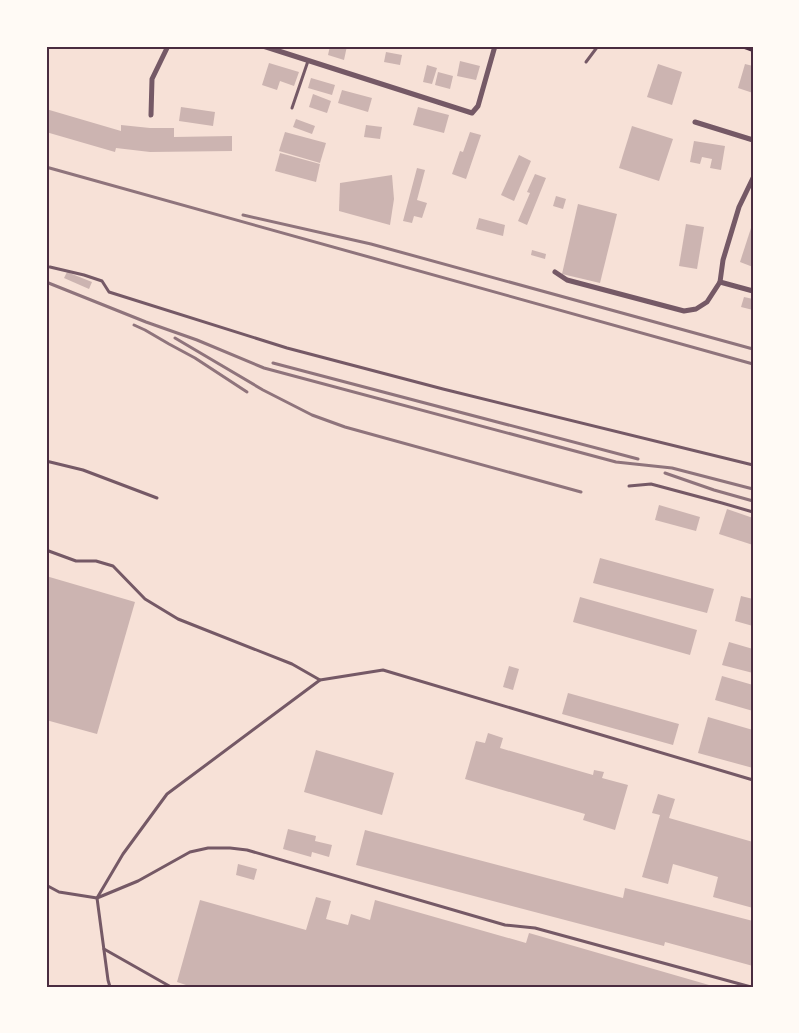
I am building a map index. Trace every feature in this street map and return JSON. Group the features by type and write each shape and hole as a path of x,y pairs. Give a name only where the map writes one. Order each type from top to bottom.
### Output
{"street":[{"path":"151,115 152,79 168,46"},
{"path":"263,46 472,112 478,106 495,46"},
{"path":"695,122 753,140"},
{"path":"555,272 567,280 684,311 696,309 706,302 720,282 723,260 739,206 753,178"},
{"path":"720,282 753,291"}],"lane":[{"path":"586,62 598,46"},
{"path":"292,108 308,61"},
{"path":"50,267 102,281 109,292 287,348 452,391 753,465"},
{"path":"46,461 83,470 157,498"},
{"path":"629,486 651,484 753,512"},
{"path":"46,550 76,561 96,561 114,566 145,599 178,619 292,664 320,680"},
{"path":"110,987 97,898 123,854 167,794 320,680 383,670 753,780"},
{"path":"46,885 60,892 97,898 138,881 190,852 208,848 247,850 505,924 535,928 751,987"},
{"path":"104,948 171,987"}],"path":[{"path":"739,46 753,51"}],"building":[{"path":"330,46 347,46 344,60 328,55"},
{"path":"386,52 402,55 400,65 384,62"},
{"path":"460,61 480,66 476,80 457,76"},
{"path":"269,63 299,72 294,86 280,81 277,90 262,85"},
{"path":"658,64 682,72 672,105 647,97"},
{"path":"745,64 753,66 753,93 738,88"},
{"path":"427,65 437,68 432,84 423,82"},
{"path":"438,72 453,76 450,89 435,85"},
{"path":"311,78 335,85 332,95 308,88"},
{"path":"342,90 372,98 368,112 338,103"},
{"path":"313,94 331,101 327,113 309,107"},
{"path":"181,107 215,112 213,126 179,121"},
{"path":"418,107 449,115 444,133 413,125"},
{"path":"46,109 121,131 121,125 174,128 174,137 232,136 232,151 150,152 116,148 115,152 46,132"},
{"path":"296,119 315,126 312,134 293,127"},
{"path":"366,125 382,127 380,139 364,137"},
{"path":"632,126 673,139 659,181 619,168"},
{"path":"285,132 326,143 320,163 279,151"},
{"path":"470,132 481,135 466,179 452,174 460,151 463,152"},
{"path":"694,141 725,146 721,170 710,168 712,159 702,157 700,164 690,162"},
{"path":"280,153 320,164 316,182 275,171"},
{"path":"519,155 531,161 514,201 501,195"},
{"path":"417,168 425,170 417,200 427,203 422,218 414,216 412,223 403,221"},
{"path":"535,174 546,178 527,225 518,221 530,193 527,192"},
{"path":"392,175 394,199 390,225 339,211 340,183"},
{"path":"556,196 566,199 563,209 553,206"},
{"path":"578,204 617,214 600,283 562,274"},
{"path":"479,218 505,225 503,236 476,229"},
{"path":"686,224 704,227 697,269 679,266"},
{"path":"753,225 753,267 740,262"},
{"path":"532,250 546,254 545,259 531,255"},
{"path":"67,272 92,282 89,289 64,278"},
{"path":"744,297 753,299 753,310 741,307"},
{"path":"659,505 700,517 696,531 655,520"},
{"path":"727,509 753,518 753,545 719,534"},
{"path":"600,558 714,589 707,613 593,583"},
{"path":"46,576 135,602 97,734 46,720"},
{"path":"741,596 753,599 753,626 735,621"},
{"path":"580,597 697,630 690,655 573,622"},
{"path":"729,642 753,649 753,673 722,665"},
{"path":"509,666 519,669 513,690 503,687"},
{"path":"722,676 753,685 753,711 715,700"},
{"path":"568,693 679,724 673,745 562,714"},
{"path":"708,717 753,730 753,768 698,753"},
{"path":"488,733 503,738 500,748 593,775 594,770 604,772 602,778 628,785 615,830 583,820 585,814 465,779 476,741 485,743"},
{"path":"316,750 394,773 382,815 304,792"},
{"path":"658,794 675,799 669,818 753,842 753,908 713,897 718,877 673,864 668,884 642,877 660,815 652,813"},
{"path":"288,829 316,836 315,841 332,845 329,857 312,852 311,857 283,849"},
{"path":"365,830 623,898 625,888 753,921 753,966 665,942 664,946 356,865"},
{"path":"238,864 257,869 254,880 236,875"},
{"path":"316,897 331,901 326,919 348,925 351,914 370,920 375,900 526,943 529,933 716,987 192,987 177,982 200,900 306,930"}],"railway":[{"path":"46,167 753,364"},
{"path":"243,215 371,244 753,349"},
{"path":"46,282 264,368 616,462 672,468 753,489"},
{"path":"134,325 195,358 247,392"},
{"path":"175,338 263,390 312,415 345,427 581,492"},
{"path":"273,363 638,459"},
{"path":"665,473 753,501"}]}
